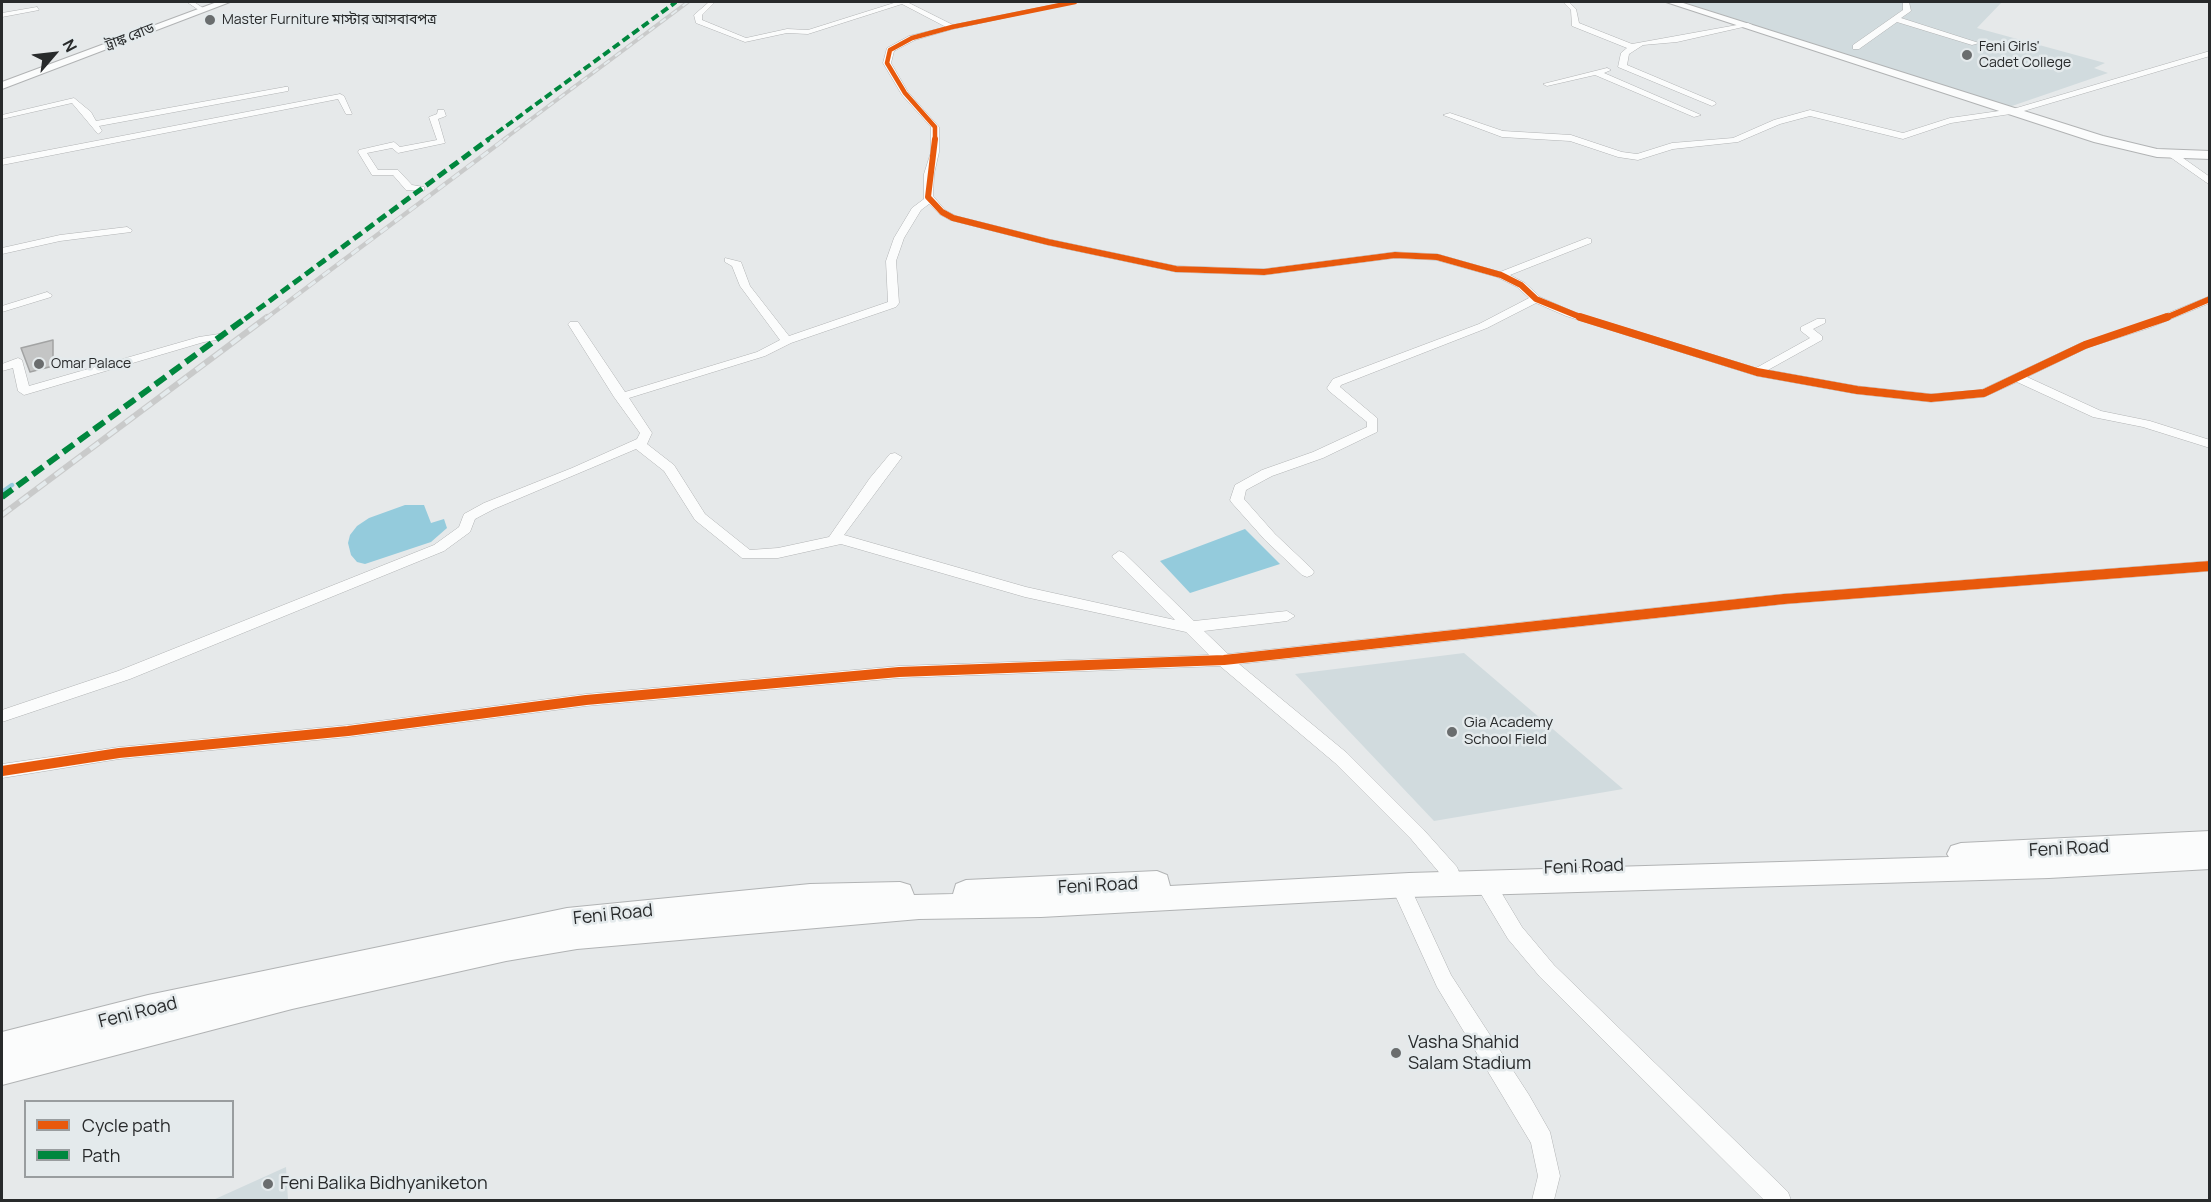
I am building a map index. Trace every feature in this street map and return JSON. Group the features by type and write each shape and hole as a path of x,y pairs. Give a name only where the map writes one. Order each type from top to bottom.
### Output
{"main road":[{"name":"ট্রাঙ্ক রোড","path":"2,86 225,2"},
{"path":"1671,2 2135,149 2173,154 2210,155"},
{"name":"Feni Road","path":"2,1047 148,1009 567,920 810,897 2210,842"},
{"path":"2,1070 292,995 507,948 577,936 919,907 1041,905 1400,886 2049,866 2210,858"}],"street":[{"path":"190,2 202,10"},
{"path":"712,2 698,15 699,21 745,40 787,31 808,32 903,2 952,27"},
{"path":"1075,2 952,27 912,38 890,50 887,63 906,93 934,127 935,152 929,174 930,200 942,212 953,218 1048,242 1176,269 1263,272 1415,255 1437,257 1501,275 1521,285 1536,299 1570,314 1757,372 1857,390 1931,398 1984,393 2085,345 2145,326 2210,299"},
{"path":"1566,2 1574,10 1575,24 1632,46"},
{"path":"1856,48 1907,11 1906,2"},
{"path":"2,15 37,9"},
{"path":"1896,19 1975,44"},
{"path":"1621,65 1625,53 1632,46 1677,40 1748,25"},
{"path":"1447,115 1502,134 1571,138 1621,155 1644,157 1672,146 1735,141 1778,122 1810,113 1903,136 1950,121 2014,111 2210,53"},
{"path":"1547,84 1598,73 1621,65 1712,104"},
{"path":"1598,73 1697,115"},
{"path":"95,124 285,89"},
{"path":"2,162 340,96 350,112"},
{"path":"2,117 72,100 95,124 100,135 98,142"},
{"path":"421,189 409,188 395,172 375,173 362,152 394,145 398,150 442,141 433,117 442,116 441,112"},
{"path":"2173,154 2210,182"},
{"path":"620,397 761,354 787,341 894,303 891,261 916,208 930,200"},
{"path":"2,250 60,238 127,230"},
{"path":"1501,275 1587,241"},
{"path":"729,260 737,264 746,286 787,341"},
{"path":"2,309 47,295"},
{"path":"1308,572 1270,537 1237,500 1240,488 1267,473 1318,455 1373,429 1373,421 1333,388 1337,382 1483,326 1536,299"},
{"path":"1757,372 1818,338 1805,329 1821,321"},
{"path":"2,716 124,675 439,548 465,529 469,517 489,506 577,471 643,441 646,433 620,397 574,324"},
{"path":"2,368 18,362 24,391 203,339 219,337"},
{"path":"2019,378 2097,414 2146,424 2210,444"},
{"path":"637,443 669,468 700,517 747,555 778,553 834,540 862,544 1025,592 1190,627 1287,616"},
{"path":"834,540 895,457"},
{"path":"1119,556 1224,660 1341,758 1417,834 1450,872"},
{"path":"2,771 119,753 348,730 586,700 899,672 1224,660 1784,599 2210,566"},
{"path":"1485,883 1515,933 1547,971 1780,1200"},
{"path":"1400,886 1444,981 1521,1102 1542,1140 1550,1176 1543,1200"}],"shaded area":[{"name":"Feni Girls' Cadet College","path":"1683,2 2002,2 1977,28 2105,63 2094,68 2108,73 2009,107"},
{"name":"Gia Academy School Field","path":"1464,653 1623,789 1434,821 1295,674"},
{"name":"Feni Balika Bidhyaniketon","path":"286,1167 288,1200 213,1200"}],"water":[{"path":"405,505 424,505 431,523 444,519 447,528 431,542 365,564 357,562 351,555 348,543 350,535 357,526 369,518"},
{"path":"1245,529 1280,564 1190,593 1160,561"}],"building":[{"path":"53,340 53,366 30,372 21,348"}],"waterway":[{"path":"2,492 12,485"}],"railway":[{"path":"503,140 688,2"},
{"path":"265,319 505,139"},
{"path":"2,515 267,317"}],"marked path":[{"path":"2,497 676,2"}],"cycle path":[{"path":"1075,2 952,27 912,38 890,50 887,63 905,93 935,127 935,152 929,174 928,197 942,212 953,218 1048,242 1176,269 1264,272 1395,255 1437,257 1501,275 1521,285 1536,299 1570,314 1757,372 1857,390 1931,398 1984,393 2085,345 2145,326 2210,299"},
{"path":"2,771 119,753 348,731 586,700 899,672 1224,660 1784,599 2210,566"}],"place":[{"name":"Master Furniture মাস্টার আসবাবপত্র","path":"210,20"},
{"name":"Feni Girls' Cadet College","path":"1967,55"},
{"name":"Omar Palace","path":"39,364"},
{"name":"Gia Academy School Field","path":"1452,732"},
{"name":"Vasha Shahid Salam Stadium","path":"1396,1053"},
{"name":"Feni Balika Bidhyaniketon","path":"268,1184"}]}
